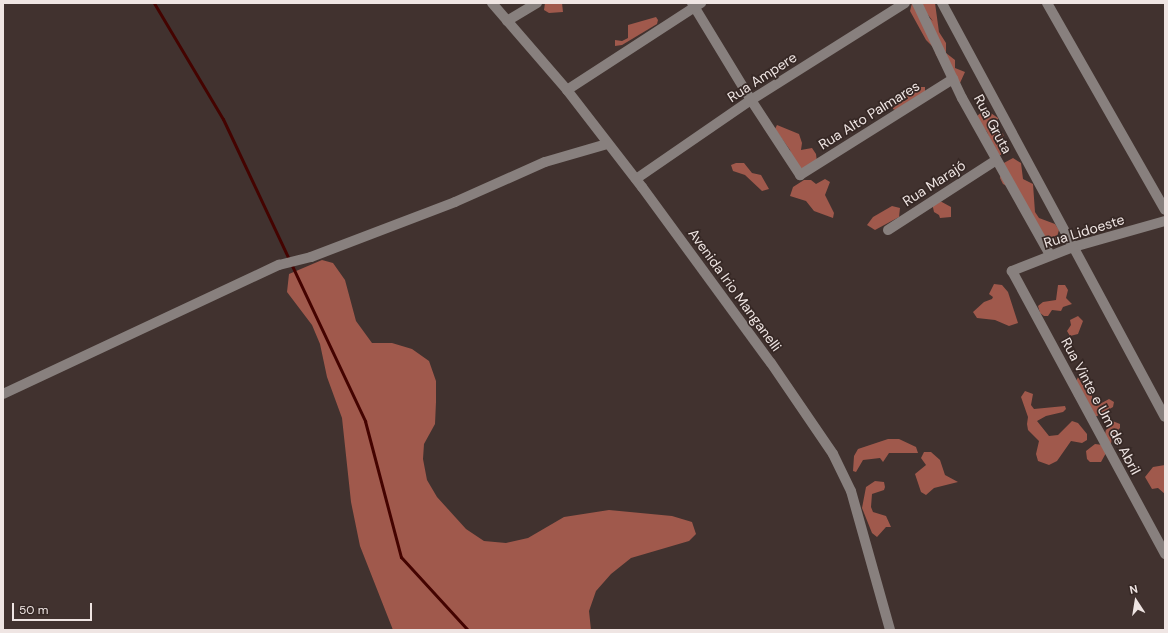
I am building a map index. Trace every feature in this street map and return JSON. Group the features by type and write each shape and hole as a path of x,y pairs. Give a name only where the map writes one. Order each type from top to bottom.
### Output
{"street":[{"name":"Avenida Irio Manganelli","path":"492,3 567,90 607,144 636,179 771,363 833,454 851,491 890,630"},
{"path":"507,21 537,3"},
{"name":"Rua Ampere","path":"636,179 750,100 905,3"},
{"name":"Rua Gruta","path":"917,3 996,160 1050,255"},
{"name":"Rua Gruta","path":"942,3 1165,417"},
{"path":"1047,3 1165,210"},
{"path":"567,90 696,4 750,100"},
{"name":"Rua Alto Palmares","path":"750,100 800,175 954,79"},
{"path":"3,394 279,265 311,257 455,202 545,162 607,144"},
{"name":"Rua Marajó","path":"888,230 996,160"},
{"name":"Rua Lidoeste","path":"1012,271 1073,247 1165,221"},
{"name":"Rua Vinte e Um de Abril","path":"1012,271 1165,554"}],"shaded area":[{"path":"545,3 562,3 563,12 549,13 544,10"},
{"path":"912,3 933,21 918,3 935,3 939,32 946,43 946,53 955,60 955,68 965,72 960,83 936,55 934,48 926,40 910,11"},
{"path":"656,17 658,20 657,24 622,45 615,46 615,40 622,41 628,38 628,25"},
{"path":"914,87 925,87 925,94 897,111 893,109 893,101"},
{"path":"985,109 998,118 997,129 1003,134 1005,140 1001,155 997,155 987,132 976,117"},
{"path":"777,125 799,134 802,143 801,150 812,148 816,154 817,162 805,168 800,168 792,161 790,150 775,129"},
{"path":"1013,158 1021,163 1023,179 1033,184 1035,212 1039,218 1055,224 1059,230 1056,240 1048,242 1009,187 1003,184 1000,178 1002,164"},
{"path":"736,163 744,163 752,173 761,175 769,189 762,191 745,175 733,171 731,165"},
{"path":"825,179 830,182 825,195 834,213 833,218 814,211 806,201 790,196 793,187 804,180 811,180 816,184"},
{"path":"940,201 951,207 951,217 940,218 939,215 934,212 932,203"},
{"path":"892,206 900,208 899,217 875,230 867,225 873,217"},
{"path":"322,260 333,263 345,280 356,321 372,343 392,343 412,349 429,361 436,381 436,402 435,424 424,444 423,459 427,480 437,497 466,529 484,541 506,543 528,538 564,517 609,510 672,516 692,522 696,534 689,541 631,558 611,574 596,591 589,611 591,630 393,630 360,546 351,502 342,418 327,377 320,344 312,325 287,292 289,274"},
{"path":"994,284 1002,285 1008,292 1018,323 1009,326 995,320 977,318 973,312 984,302 992,299 993,297 989,294"},
{"path":"1058,285 1065,285 1068,290 1066,298 1072,304 1063,307 1061,311 1052,310 1048,316 1044,316 1040,313 1038,306 1043,302 1056,300"},
{"path":"1078,316 1083,321 1078,334 1070,336 1067,331 1071,325 1070,320"},
{"path":"1078,377 1084,380 1085,388 1092,394 1092,402 1098,405 1109,399 1114,402 1113,407 1097,416 1091,417 1074,396 1073,389"},
{"path":"1025,391 1033,394 1031,405 1034,409 1065,406 1066,409 1063,412 1046,416 1037,421 1049,436 1058,435 1072,421 1078,423 1087,434 1087,440 1082,443 1071,441 1057,461 1049,465 1038,461 1036,454 1039,441 1028,430 1028,417 1021,397"},
{"path":"1110,420 1120,424 1120,428 1112,436 1111,444 1101,462 1090,462 1087,459 1086,451 1095,444 1103,445 1107,424"},
{"path":"888,439 899,439 916,447 918,453 889,453 883,462 880,458 863,460 856,472 853,471 854,456 858,449"},
{"path":"924,452 931,452 940,460 945,475 958,482 934,488 926,495 921,492 915,474 926,465 921,458"},
{"path":"1165,465 1165,494 1158,488 1152,489 1145,477 1153,467"},
{"path":"875,481 884,482 885,487 884,490 872,494 871,507 873,512 886,516 891,527 886,527 877,537 872,533 862,508 866,487"}],"waterway":[{"path":"154,3 223,119 365,421 401,557 468,630"}]}
